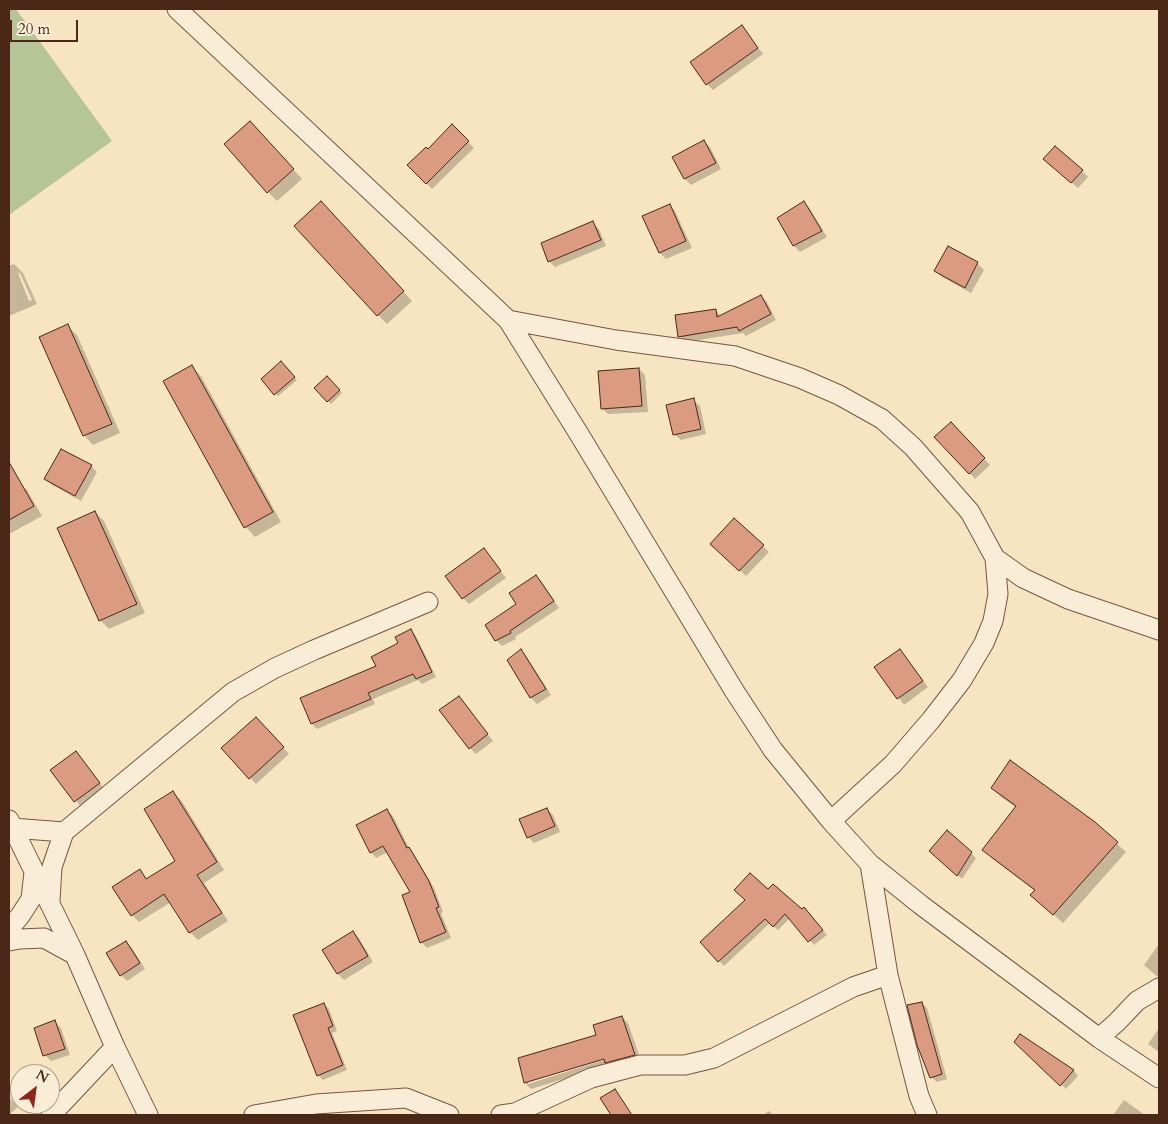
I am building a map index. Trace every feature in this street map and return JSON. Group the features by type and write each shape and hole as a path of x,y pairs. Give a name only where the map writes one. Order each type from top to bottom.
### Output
{"street":[{"path":"177,9 508,320 735,692 773,750 831,821 870,864 921,906 1099,1038 1159,1078"},
{"path":"508,320 616,340 735,356 800,378 839,395 882,419 913,447 970,512 995,558 998,594 993,621 984,643 962,680 931,720 893,764 831,821"},
{"path":"995,558 1022,578 1068,599 1159,630"},
{"path":"50,903 52,867 64,832 233,692 306,654 428,602"},
{"path":"10,824 64,832"},
{"path":"10,824 76,955 115,1047 148,1115"},
{"path":"870,864 888,974 919,1096 927,1115"},
{"path":"9,928 32,899 34,872"},
{"path":"9,941 20,938 44,938 76,955"},
{"path":"501,1115 515,1112 591,1078 640,1065 685,1065 714,1058 852,987 888,974"},
{"path":"1099,1038 1118,1022 1137,1001 1159,988"},
{"path":"51,1115 115,1047"},
{"path":"254,1115 316,1104 406,1098 449,1115"}],"green space":[{"path":"9,9 16,9 112,141 9,215"}],"building":[{"path":"742,25 758,48 706,85 690,62"},
{"path":"250,121 294,169 267,193 224,144"},
{"path":"452,124 469,141 426,184 407,165 426,147 428,149"},
{"path":"704,140 716,163 684,179 672,157"},
{"path":"1055,146 1083,170 1071,183 1043,159"},
{"path":"321,201 404,291 377,316 294,226"},
{"path":"804,201 822,231 793,246 777,218"},
{"path":"670,204 686,241 659,253 642,216"},
{"path":"593,221 601,240 548,262 541,243"},
{"path":"948,246 978,262 965,288 934,271"},
{"path":"761,295 771,314 739,331 737,327 678,337 675,315 716,309 717,317"},
{"path":"68,324 112,424 83,436 39,337"},
{"path":"281,361 295,377 274,395 261,379"},
{"path":"192,365 273,512 244,528 163,381"},
{"path":"639,368 642,406 601,409 598,371"},
{"path":"327,376 340,390 327,402 314,388"},
{"path":"694,398 701,429 673,435 666,405"},
{"path":"951,422 985,458 969,474 934,437"},
{"path":"61,449 92,465 75,496 44,479"},
{"path":"9,462 34,506 9,520"},
{"path":"95,511 137,604 99,621 57,528"},
{"path":"734,518 764,545 739,571 710,544"},
{"path":"484,548 501,571 462,599 445,576"},
{"path":"536,575 554,601 510,631 511,633 495,641 485,625 516,604 509,593"},
{"path":"411,629 432,672 416,679 413,674 368,693 371,699 311,724 300,698 376,666 371,657 398,643 395,637"},
{"path":"521,649 546,689 530,698 507,660"},
{"path":"900,649 923,681 897,699 874,667"},
{"path":"459,696 488,734 469,749 439,710"},
{"path":"256,717 284,747 249,779 221,748"},
{"path":"76,751 100,783 74,802 50,770"},
{"path":"1010,760 1095,822 1118,842 1053,915 1030,895 1035,890 982,850 1016,806 991,788"},
{"path":"173,791 217,862 197,875 222,913 189,933 164,894 131,916 112,887 140,869 146,879 175,861 144,809"},
{"path":"547,808 555,826 527,838 519,819"},
{"path":"387,809 407,848 409,847 429,881 439,907 436,908 446,932 420,943 402,895 410,892 383,846 370,853 356,825"},
{"path":"947,830 972,852 957,876 929,851"},
{"path":"750,873 768,889 773,884 802,909 804,907 823,930 808,942 785,914 773,927 765,919 718,962 700,942 745,900 734,890"},
{"path":"353,931 368,956 337,974 322,950"},
{"path":"126,941 140,963 120,976 106,953"},
{"path":"922,1002 942,1074 930,1078 917,1045 907,1005"},
{"path":"324,1003 333,1026 328,1028 343,1065 317,1076 293,1015"},
{"path":"622,1016 635,1055 605,1063 604,1059 524,1083 518,1058 596,1035 593,1025"},
{"path":"55,1020 65,1049 43,1056 34,1028"},
{"path":"1020,1034 1074,1070 1060,1086 1014,1042"},
{"path":"615,1089 632,1115 611,1115 600,1098"}]}
